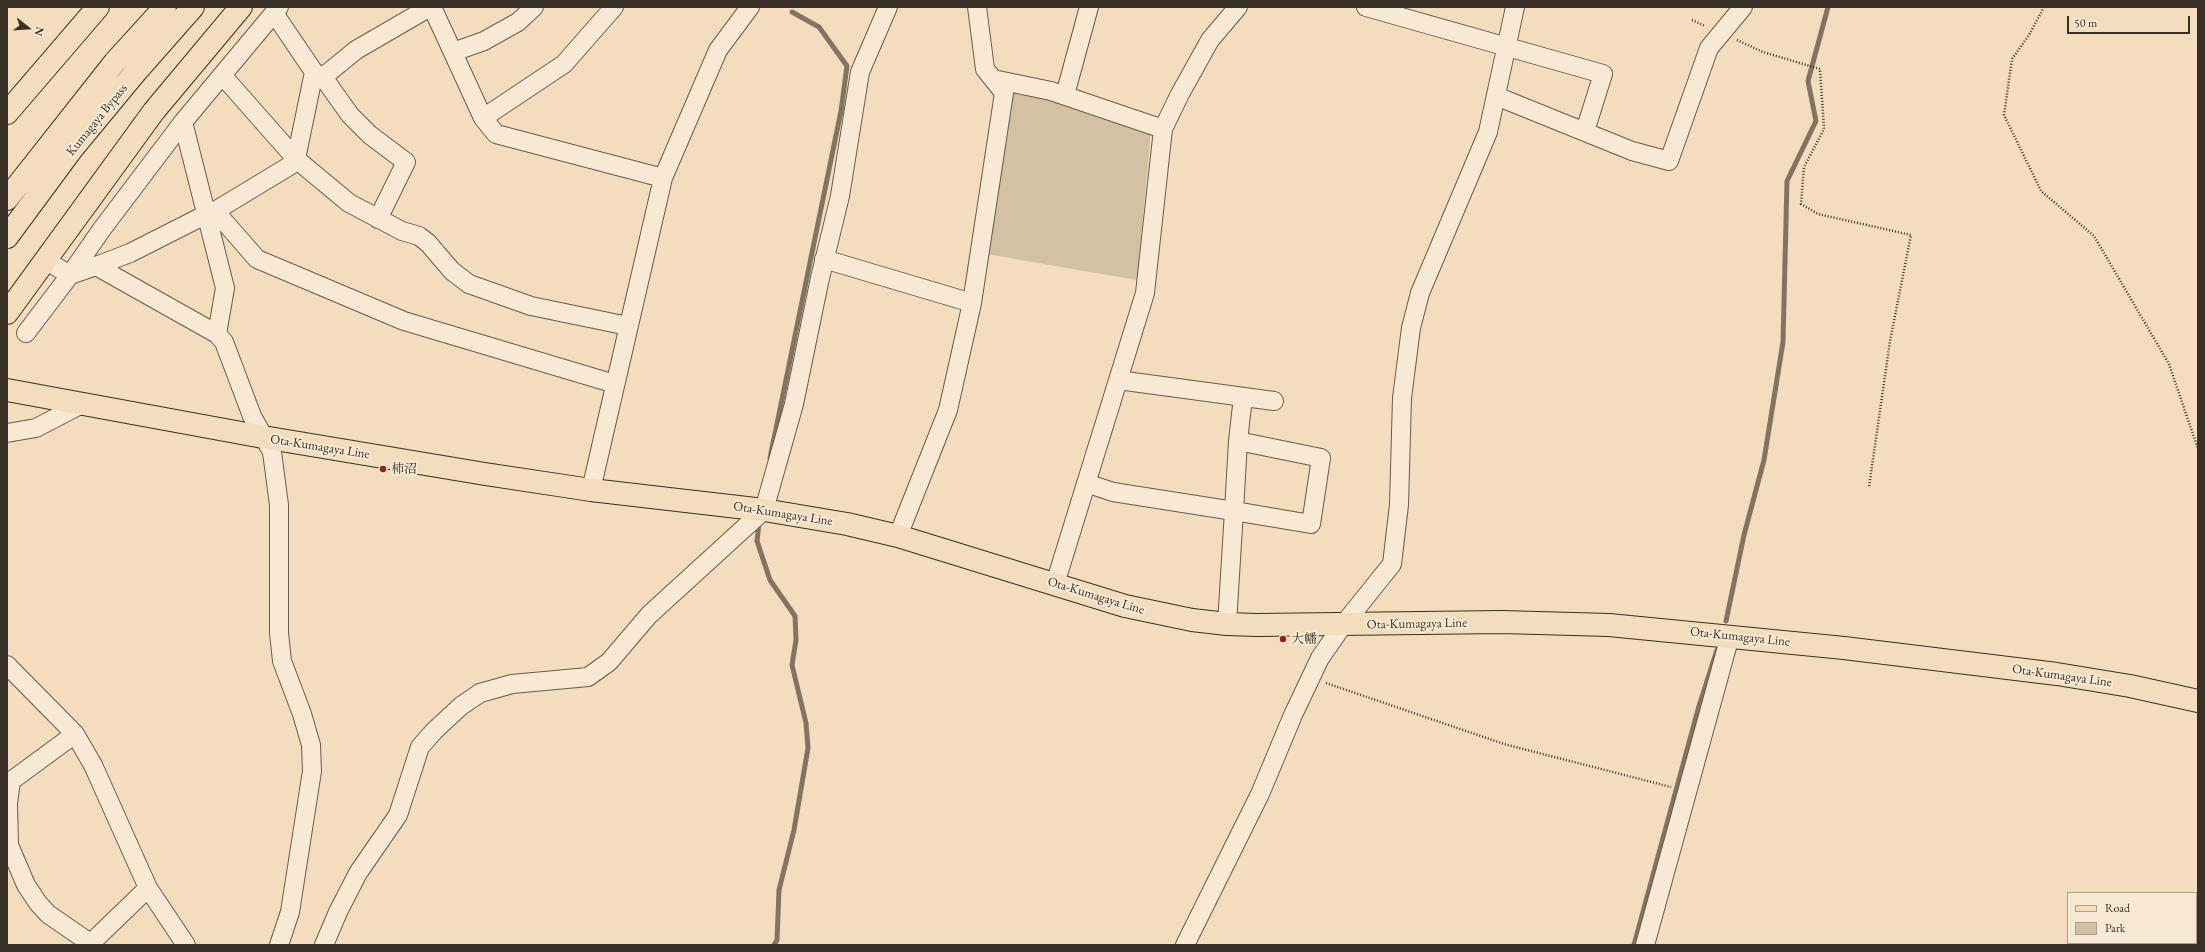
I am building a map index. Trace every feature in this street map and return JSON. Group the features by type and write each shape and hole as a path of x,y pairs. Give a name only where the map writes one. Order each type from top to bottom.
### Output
{"main road":[{"path":"7,113 98,7"},
{"name":"Kumagaya Bypass","path":"7,199 115,62 164,7"},
{"name":"Kumagaya Bypass","path":"7,237 91,126 193,7"},
{"path":"7,313 154,111 241,7"},
{"name":"Ota-Kumagaya Line","path":"7,390 263,438 591,490 764,510 847,524 898,536 1160,615 1227,624 1343,625 1568,623 1609,625 1730,636 2057,674 2130,686 2198,701"}],"street":[{"path":"70,275 130,253 211,213 291,165 296,159 318,75 356,50 431,7 483,118 496,134 663,178"},
{"path":"453,52 484,41 518,22 534,7"},
{"path":"483,118 564,64 614,7"},
{"path":"591,490 663,178 718,50 750,7"},
{"path":"324,945 338,912 358,873 398,815 420,747 434,731 461,706 480,693 512,684 588,677 609,662 649,615 764,510 794,404 824,259 840,196 860,72 888,7"},
{"path":"898,536 948,410 972,303 1004,93 985,69 977,7"},
{"path":"1065,95 1089,7"},
{"path":"1056,584 1145,293 1164,129 1180,94 1210,40 1238,7"},
{"path":"1366,7 1506,48 1603,74 1585,131"},
{"path":"1185,945 1260,794 1320,658 1343,625 1392,564 1399,505 1402,398 1411,328 1420,294 1488,132 1515,7"},
{"path":"1496,96 1632,151 1669,161 1709,48 1723,34 1743,7"},
{"path":"26,333 183,122 276,10 318,75 350,115 370,135 406,162 378,219"},
{"path":"222,75 296,159 349,203 402,231 419,236 428,243 452,271 469,284 531,306 628,326"},
{"path":"993,79 1065,95 1164,129"},
{"path":"183,122 211,213 225,288 217,334"},
{"path":"211,213 257,259 404,321 615,384"},
{"path":"824,259 972,303"},
{"path":"45,260 70,275"},
{"path":"96,266 217,334 224,342 252,416 272,452 279,505 279,633 282,661 302,714 311,744 312,771 290,912 279,945"},
{"path":"1118,380 1274,401"},
{"path":"1227,624 1238,441 1243,397"},
{"path":"7,433 36,428 82,404"},
{"path":"1086,483 1112,492 1311,524 1321,458 1238,441"},
{"path":"1645,945 1730,636"},
{"path":"7,665 75,734 93,765 148,888 186,945"},
{"path":"75,734 11,781 8,803 9,845 26,884 38,903 48,914 90,944 148,888"}],"path":[{"path":"2044,7 2029,35 2012,59 2004,115 2041,191 2094,236 2169,364 2198,449"},
{"path":"1692,20 1763,52 1820,69 1824,129 1804,167 1801,204 1818,214 1911,235 1890,341 1869,488"},
{"path":"1311,677 1363,697 1504,744 1687,791"}],"green space":[{"path":"1009,88 1059,100 1151,131 1137,280 986,254"}],"waterway":[{"path":"1726,621 1744,535 1764,460 1783,342 1787,181 1816,121 1808,81 1828,7"},
{"path":"770,458 841,111 847,66 819,27 792,12"},
{"path":"759,523 757,541 770,580 795,616 796,640 792,665 806,723 808,748 794,830 779,890 777,940 774,945"},
{"path":"1634,945 1699,706 1717,650"}],"place":[{"name":"柿沼","path":"383,469"},
{"name":"大幡","path":"1283,639"}]}
